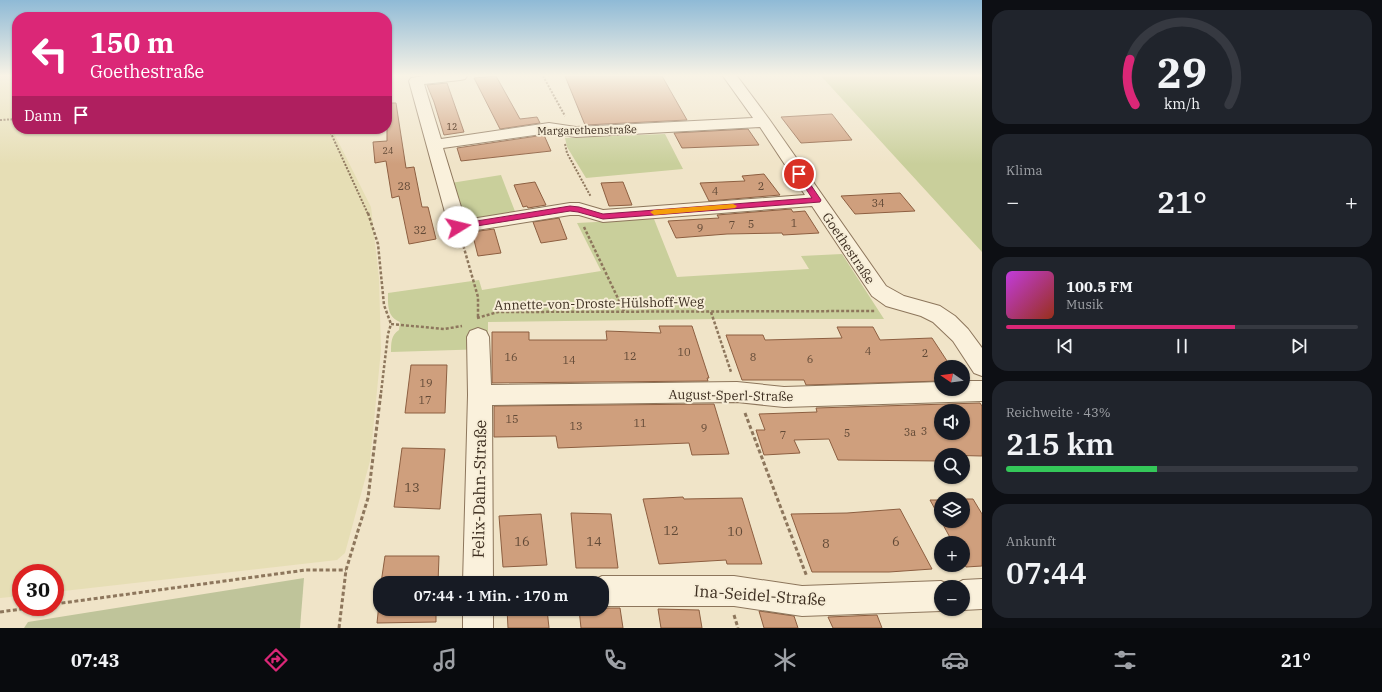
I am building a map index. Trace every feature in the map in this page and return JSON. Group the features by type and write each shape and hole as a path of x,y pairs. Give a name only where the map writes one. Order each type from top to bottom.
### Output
{"street":[{"path":"423,105 458,227 570,209 603,216 817,200"},
{"name":"Goethestraße","path":"752,105 878,290 889,299 902,304 925,309 945,319 951,324 982,366"},
{"name":"Margarethenstraße","path":"435,145 549,128 576,132 764,122"},
{"name":"Felix-Dahn-Straße","path":"475,325 480,395 478,576"},
{"name":"August-Sperl-Straße","path":"480,395 737,392 784,397 982,391"},
{"name":"Ina-Seidel-Straße","path":"609,591 734,590 802,601 934,596"},
{"path":"970,595 982,594"},
{"path":"478,616 478,628"}],"path":[{"path":"559,105 568,122 562,138 568,153 593,201 582,224 624,311"},
{"path":"0,120 12,119"},
{"path":"331,134 366,209 379,245 386,313 391,324 388,334 368,498 346,570 339,628"},
{"path":"458,227 478,297 475,325"},
{"name":"Annette-von-Droste-Hülshoff-Weg","path":"391,324 444,329 475,325 498,312 882,311 902,304"},
{"path":"711,312 737,392 815,601"},
{"path":"64,603 306,570 346,570"},
{"path":"0,612 12,610"}],"shaded area":[{"path":"0,105 12,105 12,134 334,134 371,207 379,278 381,350 370,461 345,553 337,560 64,591 64,564 12,564 12,597 0,598"}],"green space":[{"path":"848,105 982,105 982,252"},
{"path":"665,134 683,169 586,178 567,147 565,138"},
{"path":"501,175 516,214 470,220 461,217 451,183"},
{"path":"654,219 677,277 809,269 801,256 842,254 884,319 719,319 488,322 488,349 391,352 392,340 394,334 399,330 400,322 390,314 388,306 388,293 479,280 482,290 601,271 577,223"},
{"path":"304,578 300,628 24,628 28,622"}],"building":[{"path":"392,105 396,105 406,168 414,167 422,207 428,207 436,239 409,244 399,196 392,198 386,161 375,163 373,142 387,141 387,134 392,134"},
{"path":"435,105 455,105 464,132 444,135"},
{"path":"488,105 512,105 520,119 537,117 540,123 500,129"},
{"path":"577,105 679,105 687,120 585,125"},
{"path":"832,114 852,140 801,143 781,117"},
{"path":"748,129 759,145 682,148 674,133"},
{"path":"544,135 551,151 461,161 457,148"},
{"path":"764,174 780,195 709,201 700,183 745,181 742,176"},
{"path":"535,182 546,205 528,208 527,206 523,207 514,185"},
{"path":"623,182 632,205 609,206 601,183"},
{"path":"900,193 915,211 855,214 841,196"},
{"path":"791,209 793,212 805,211 819,233 783,235 782,233 727,234 676,238 668,221 719,218 717,215"},
{"path":"559,218 567,239 541,243 533,222"},
{"path":"494,229 501,253 478,256 472,232"},
{"path":"659,326 692,326 709,378 707,378 708,381 492,383 492,332 529,332 529,340 607,340 606,331 661,333"},
{"path":"837,327 873,327 880,340 932,338 946,360 934,360 934,381 806,385 804,380 742,380 726,335 763,335 765,340 842,338"},
{"path":"411,365 447,365 445,413 405,413"},
{"path":"980,403 982,406 982,456 970,456 970,448 934,448 934,461 838,460 829,439 794,440 800,453 764,455 756,430 765,430 759,414 817,412 816,408 934,404 934,440 970,440 970,404 947,404"},
{"path":"714,404 729,454 692,455 689,443 558,448 556,436 494,437 494,406"},
{"path":"402,448 445,449 440,509 394,507"},
{"path":"683,497 684,499 742,498 762,564 727,564 726,560 659,564 643,499"},
{"path":"970,499 973,499 982,514 982,566 970,567 970,536 949,536 945,528 970,528"},
{"path":"930,500 934,500 934,507"},
{"path":"900,509 932,569 889,572 812,572 791,514 847,513"},
{"path":"571,513 611,514 618,568 576,568"},
{"path":"541,514 547,565 503,567 499,516"},
{"path":"385,556 439,556 438,576 382,576"},
{"path":"609,608 620,608 623,628 581,628 580,616 609,616"},
{"path":"658,609 699,610 702,628 661,628"},
{"path":"759,611 794,616 798,628 764,628"},
{"path":"877,615 882,628 833,628 828,617"},
{"path":"378,616 436,616 436,622 377,623"},
{"path":"507,616 548,616 549,628 508,628"}],"slow traffic":[{"path":"654,212 733,206"}],"route":[{"path":"458,227 570,209 603,216 817,200 799,174"}]}
